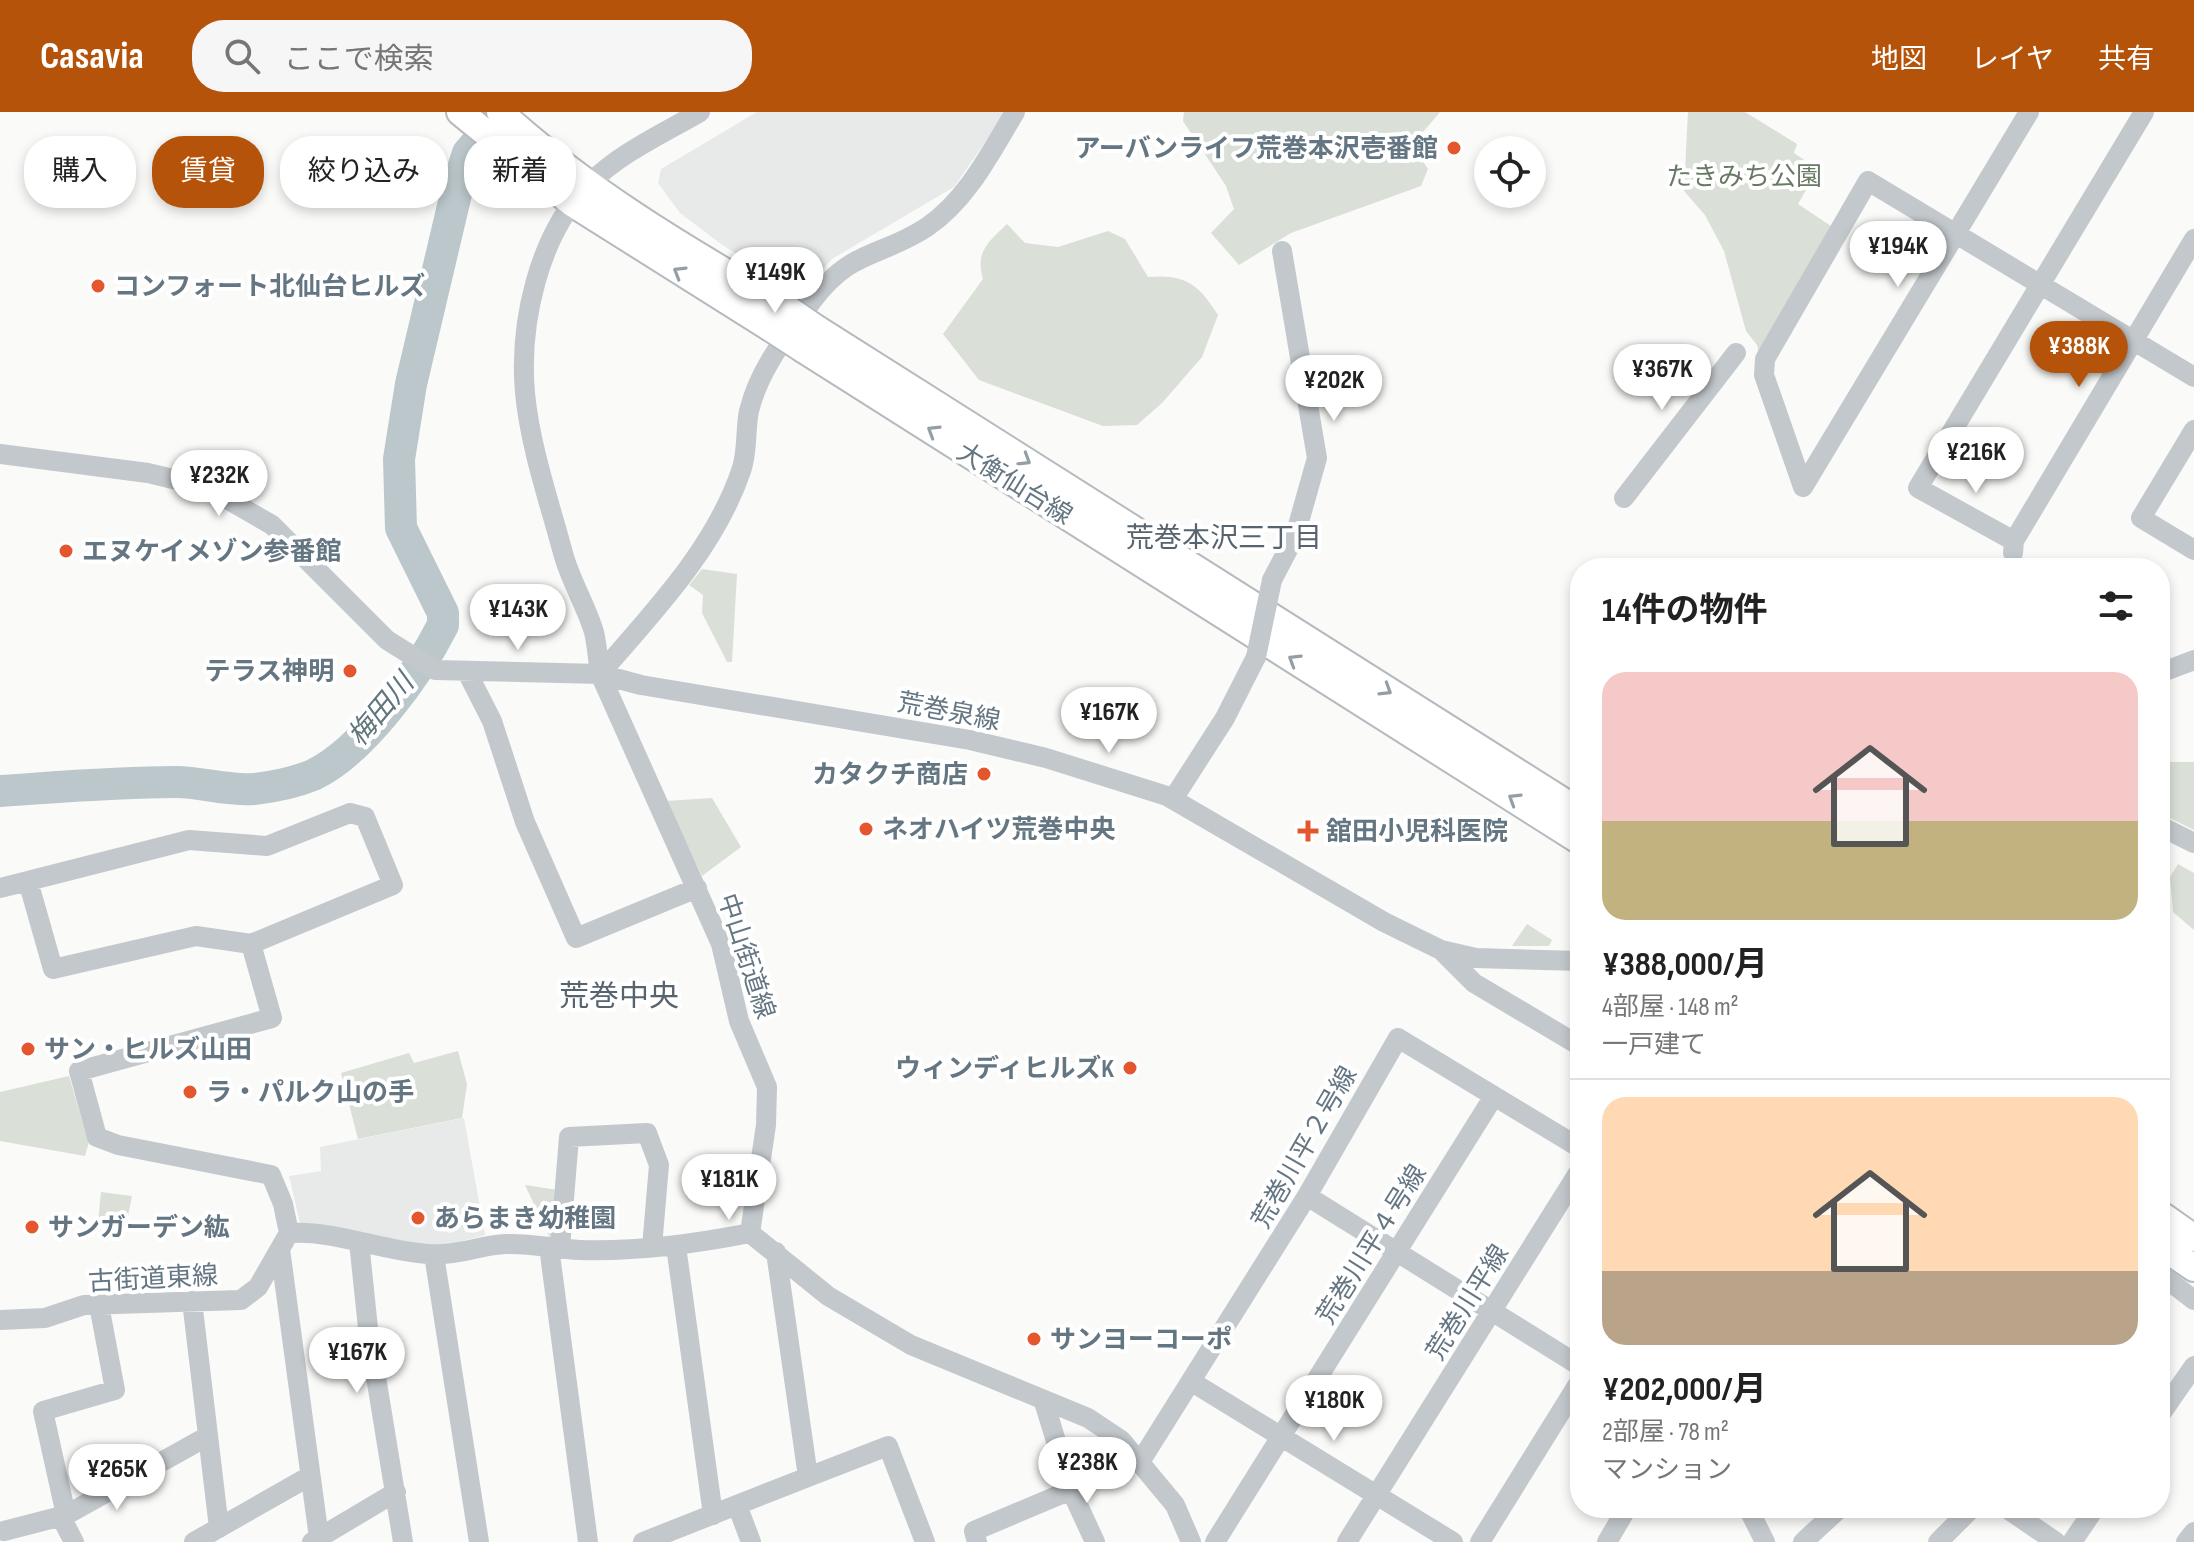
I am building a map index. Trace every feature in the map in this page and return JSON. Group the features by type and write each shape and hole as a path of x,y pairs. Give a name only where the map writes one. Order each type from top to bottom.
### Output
{"main road":[{"name":"大衡仙台線","path":"500,112 509,136"},
{"name":"大衡仙台線","path":"467,118 504,136"},
{"name":"大衡仙台線","path":"576,190 776,316 1570,834"},
{"name":"大衡仙台線","path":"810,339 1570,806"},
{"path":"2170,1221 2194,1238"},
{"path":"2170,1252 2194,1268"}],"street":[{"path":"580,193 615,160 700,112"},
{"path":"600,674 688,571 742,470 749,412 758,381 772,356 813,300 840,269 870,252 916,234 943,214 977,175 1015,112"},
{"path":"2029,112 1958,234 1803,487 1764,375 1765,359 1868,181 1958,234 2194,377"},
{"path":"2144,112 1918,488 2013,547 2194,239"},
{"name":"中山街道線","path":"580,193 557,226 539,274 524,361 526,395 564,557 594,632 600,674 721,944 739,1021 767,1087 766,1125 750,1233"},
{"path":"1173,799 1225,718 1256,657 1272,580 1295,536 1317,458 1282,251"},
{"path":"1624,498 1736,353"},
{"path":"2194,430 2141,518 2194,550"},
{"name":"荒巻泉線","path":"0,454 148,473 206,487 272,525 401,652 435,670 600,674 641,685 970,740 1046,758 1173,799 1384,922 1441,950 1476,958 1570,961"},
{"path":"2170,669 2194,660"},
{"path":"467,672 492,721 525,822 576,938 697,888"},
{"path":"0,888 189,840 267,846 350,813 365,817 393,885 251,944 196,936 53,969 28,881"},
{"path":"2170,831 2194,843"},
{"path":"251,944 272,1018 79,1071 97,1137 118,1145 271,1175 283,1204 284,1241 315,1540 396,1492"},
{"path":"1441,950 1474,983 1570,1040"},
{"name":"荒巻川平２号線","path":"1140,1462 1307,1196 1398,1038 1570,1142"},
{"name":"荒巻川平４号線","path":"1215,1542 1283,1438 1395,1251 1494,1096"},
{"path":"588,1542 555,1247 569,1137 647,1133 659,1165 652,1247"},
{"name":"荒巻川平線","path":"1347,1542 1570,1186"},
{"path":"1307,1196 1494,1309 1570,1359"},
{"path":"284,1241 311,1232 398,1252 434,1255 474,1252 503,1244 676,1246 750,1233 828,1296 911,1345 1088,1418 1121,1440 1175,1505 1191,1542"},
{"name":"古街道東線","path":"0,1320 45,1318 84,1305 241,1300 258,1287 284,1241"},
{"path":"359,1242 368,1328 403,1542"},
{"path":"676,1246 713,1515"},
{"path":"776,1252 808,1477"},
{"path":"434,1255 479,1542"},
{"path":"2170,1282 2194,1300"},
{"path":"192,1301 219,1528"},
{"path":"74,1542 64,1516 43,1411 115,1390 99,1305"},
{"path":"2170,1401 2194,1366"},
{"path":"1192,1382 1453,1542"},
{"path":"1480,1542 1570,1397"},
{"path":"1044,1402 1071,1490 1095,1542"},
{"path":"4,1531 64,1516 208,1436"},
{"path":"656,1540 888,1446 925,1542"},
{"path":"194,1542 310,1476"},
{"path":"977,1542 974,1531 1071,1490"},
{"path":"737,1505 751,1542"},
{"path":"1607,1542 1621,1518"},
{"path":"1753,1518 1765,1542"},
{"path":"1803,1542 1829,1518"},
{"path":"1938,1542 1962,1518"},
{"path":"2021,1518 2056,1542"},
{"path":"2072,1542 2088,1518"},
{"path":"2186,1542 2194,1532"}],"shaded area":[{"path":"757,112 1006,112 954,187 832,259 801,294 721,244 680,213 658,183 661,169"},
{"path":"464,1118 485,1235 437,1248 300,1223 289,1176 321,1171 320,1147"}],"green space":[{"path":"1184,112 1440,112 1412,145 1428,169 1421,186 1291,233 1239,265 1211,233 1234,209 1226,186 1183,121"},
{"name":"たきみち公園","path":"1688,112 1745,112 1797,144 1794,153 1818,169 1798,204 1834,228 1760,358 1757,345 1746,331 1724,251 1705,215 1684,191"},
{"path":"1007,224 1025,243 1058,247 1108,231 1125,239 1148,277 1172,277 1190,283 1218,315 1202,357 1162,403 1137,425 1103,426 979,380 943,334 983,279 981,262 985,248"},
{"path":"702,569 737,574 732,662 727,662 702,613 703,595 689,585"},
{"path":"2170,762 2194,762 2194,830 2170,818"},
{"path":"712,798 741,847 702,876 666,801"},
{"path":"2178,864 2194,873 2194,930 2173,912 2170,877"},
{"path":"1527,924 1552,940 1549,946 1512,946"},
{"path":"458,1051 467,1084 462,1118 358,1139 341,1073 409,1053 414,1063"},
{"path":"69,1076 86,1134 90,1138 85,1156 0,1141 0,1092"},
{"path":"525,1185 558,1190 554,1232 550,1238"},
{"path":"101,1192 132,1196 126,1226 98,1222"}],"waterway":[{"name":"梅田川","path":"0,791 176,782 254,789 292,782 313,775 351,749 404,687 443,625 443,613 401,528 399,459 411,384 468,153 504,112"}],"place":[{"name":"アーバンライフ荒巻本沢壱番館","path":"1454,148"},
{"name":"コンフォート北仙台ヒルズ","path":"98,286"},
{"name":"エヌケイメゾン参番館","path":"66,551"},
{"name":"テラス神明","path":"350,671"},
{"name":"カタクチ商店","path":"984,774"},
{"name":"ネオハイツ荒巻中央","path":"866,829"},
{"name":"舘田小児科医院","path":"1308,831"},
{"name":"サン・ヒルズ山田","path":"28,1049"},
{"name":"ウィンディヒルズK","path":"1130,1068"},
{"name":"ラ・パルク山の手","path":"190,1092"},
{"name":"あらまき幼稚園","path":"418,1218"},
{"name":"サンガーデン紘","path":"32,1227"},
{"name":"サンヨーコーポ","path":"1034,1339"}],"district":[{"name":"荒巻本沢三丁目","path":"1224,537"},
{"name":"荒巻中央","path":"619,996"}]}
